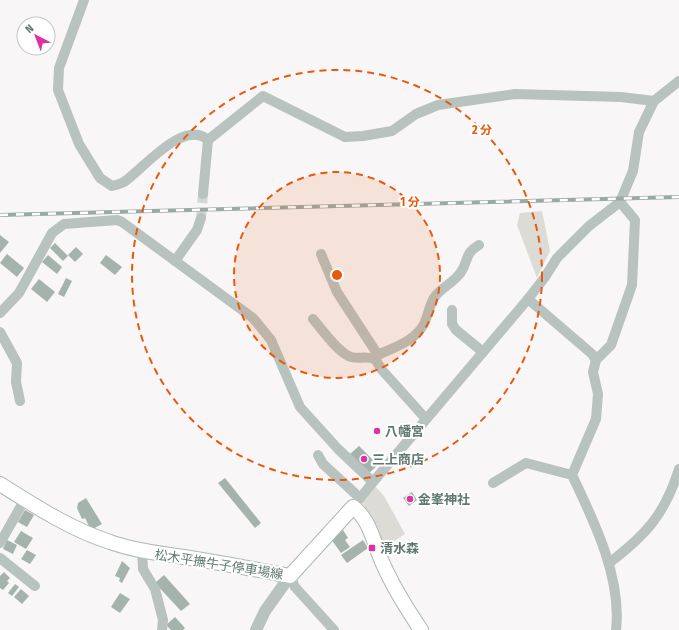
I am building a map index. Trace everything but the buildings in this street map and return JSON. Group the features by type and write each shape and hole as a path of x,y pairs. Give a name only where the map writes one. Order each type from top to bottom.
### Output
{"main road":[{"name":"松木平撫牛子停車場線","path":"0,484 84,532 142,552 290,576 357,502"},
{"path":"357,502 383,565 402,603 421,630"}],"street":[{"path":"84,0 60,68 58,90 76,139 100,178 112,186 122,183 170,142 194,134 203,135 208,140"},
{"path":"318,455 323,464 357,502 372,482 528,299 557,258 589,226 620,202 632,171 639,132 654,101 679,81"},
{"path":"203,194 208,140 263,96 345,137 363,136 392,131 416,114 438,105 515,94 621,97 654,101"},
{"path":"616,630 618,616 609,563 596,526 572,475 596,419 598,394 594,372 596,360 611,345 632,285 634,220 620,202"},
{"path":"175,262 197,230 200,218"},
{"path":"0,313 19,293 52,233 64,224 117,220 253,318 271,340 300,407 338,449 372,482"},
{"path":"313,318 343,353 352,357 377,357 413,338 418,333 434,298 443,288 455,280 462,271 465,258 471,250 479,245"},
{"path":"321,254 337,292 377,357 382,370 426,419"},
{"path":"528,299 592,354 596,360"},
{"path":"452,310 452,324 460,334 483,352"},
{"path":"0,332 4,351 17,363 16,382 20,401"},
{"path":"493,483 526,463 572,475"},
{"path":"609,563 635,543 650,528 668,500 679,469"},
{"path":"0,543 25,499"},
{"path":"142,552 143,569 155,589 163,620 162,630"},
{"path":"0,558 22,581 35,586"},
{"path":"256,630 265,611 290,576"},
{"path":"290,576 295,587 334,630"}],"shaded area":[{"path":"542,211 550,251 537,278 517,225 520,213"},
{"path":"375,486 384,496 405,534 382,549 363,503"}],"tunnel":[{"path":"201,218 203,194"}],"railway":[{"path":"0,215 679,197"}],"place":[{"name":"八幡宮","path":"377,431"},
{"name":"三上商店","path":"364,459"},
{"name":"金峯神社","path":"410,499"},
{"name":"清水森","path":"372,548"}]}
